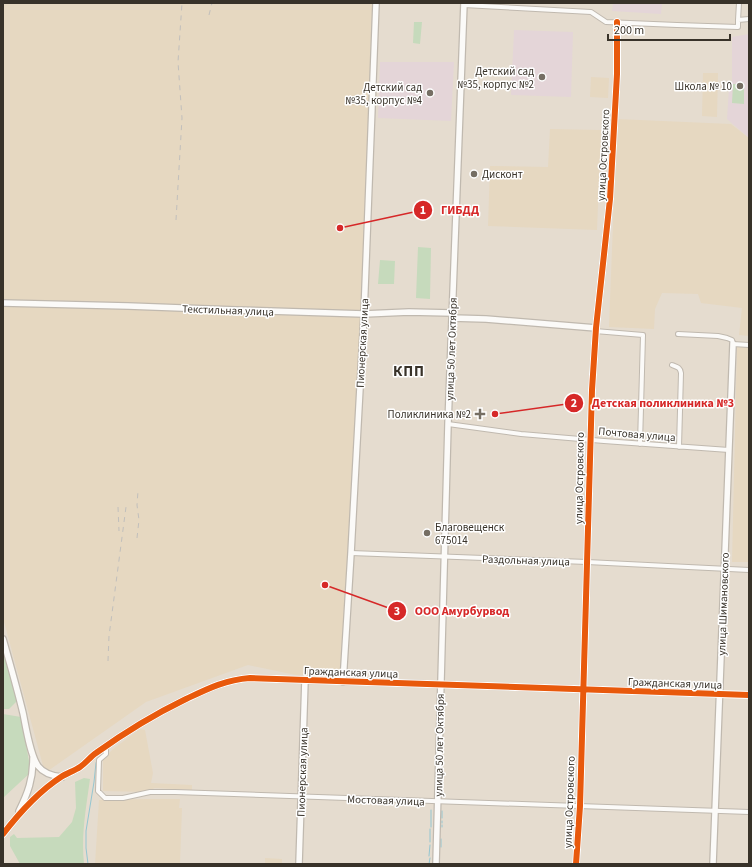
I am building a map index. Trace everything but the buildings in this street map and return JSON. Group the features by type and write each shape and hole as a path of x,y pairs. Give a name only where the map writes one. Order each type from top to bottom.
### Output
{"street":[{"name":"Пионерская улица","path":"343,682 364,314 376,3"},
{"path":"464,4 591,12 606,22 738,27 739,3"},
{"name":"улица 50 лет Октября","path":"436,864 448,424 464,4"},
{"path":"738,20 749,18"},
{"name":"улица Островского","path":"576,864 580,806 590,440 595,330 610,199 617,74 617,22"},
{"name":"Текстильная улица","path":"3,303 364,314 409,312 643,335 640,444"},
{"path":"678,334 718,336 732,340 734,344 749,345"},
{"name":"улица Шимановского","path":"714,864 734,344"},
{"name":"Почтовая улица","path":"672,365 678,367 681,373 679,447"},
{"name":"Почтовая улица","path":"448,424 521,434 729,450"},
{"name":"Раздольная улица","path":"351,553 749,570"},
{"path":"3,639 23,712 33,758 33,772 30,786 15,818"},
{"name":"Гражданская улица","path":"3,834 27,805 44,790 81,766 114,740 163,710 213,686 238,679 250,678 749,695"},
{"name":"Пионерская улица","path":"299,864 304,680"},
{"name":"Мостовая улица","path":"106,746 106,754 99,760 98,791 105,798 123,798 150,792 749,812"},
{"path":"33,758 43,771 48,774 62,777"}],"shaded area":[{"path":"3,3 377,3 354,501 340,676 296,675 248,665 146,702 45,773 3,618"},
{"path":"613,3 662,3 661,14 612,11"},
{"name":"Детский сад №35, корпус №2","path":"514,30 573,32 571,97 511,95"},
{"name":"Школа № 10","path":"749,34 749,138 727,119 729,88 732,84 732,37"},
{"path":"380,62 454,62 451,121 378,118"},
{"path":"703,73 718,73 717,117 702,116"},
{"path":"591,77 609,78 608,98 590,97"},
{"path":"617,119 731,124 749,138 749,336 739,335 742,308 701,303 698,294 662,293 655,309 654,329 609,327"},
{"path":"550,129 601,130 597,230 488,226 490,166 548,167"},
{"path":"737,347 749,348 749,562 732,562"},
{"path":"140,729 145,730 153,773 151,783 192,785 192,790 155,788 145,792 103,791 103,759 113,749"},
{"path":"180,799 179,808 182,808 180,864 95,864 99,800"},
{"path":"265,858 282,859 282,864 265,864"}],"green space":[{"path":"414,22 422,22 420,44 413,43"},
{"path":"733,84 744,84 744,104 732,103"},
{"path":"418,247 431,248 430,299 416,298"},
{"path":"380,260 395,261 394,284 378,284"},
{"path":"3,649 17,701 9,709 3,709"},
{"path":"3,714 21,717 31,772 3,798"},
{"path":"84,778 90,779 84,832 84,864 20,864 10,846 10,837 14,834 17,838 59,837 72,822 76,808 75,782"}],"waterway":[{"path":"88,864 86,831 97,760"},
{"path":"431,810 431,827"},
{"path":"442,811 442,818"},
{"path":"430,829 430,842"},
{"path":"441,839 441,847"},
{"path":"429,856 430,845"},
{"path":"429,864 430,858"}],"railway":[{"path":"176,220 182,118 178,62 182,3"},
{"path":"209,15 212,3"},
{"path":"137,538 139,520 137,505 138,491"},
{"path":"118,507 119,531"},
{"path":"108,661 109,636 126,507"}],"cycle path":[{"path":"576,864 580,806 592,390 596,328 610,199 617,74 617,22"},
{"path":"3,834 23,810 45,789 61,777 80,767 117,738 150,718 200,692 241,679 250,678 749,695"}],"place":[{"name":"Детский сад №35, корпус №2","path":"542,77"},
{"name":"Школа № 10","path":"740,86"},
{"name":"Детский сад №35, корпус №4","path":"430,93"},
{"name":"Дисконт","path":"474,174"},
{"name":"ГИБДД","path":"340,228"},
{"name":"Поликлиника №2","path":"480,414"},
{"name":"Детская поликлиника №3","path":"495,414"},
{"name":"Благовещенск 675014","path":"427,533"},
{"name":"ООО Амурбурвод","path":"325,585"}],"district":[{"name":"КПП","path":"409,371"}]}
